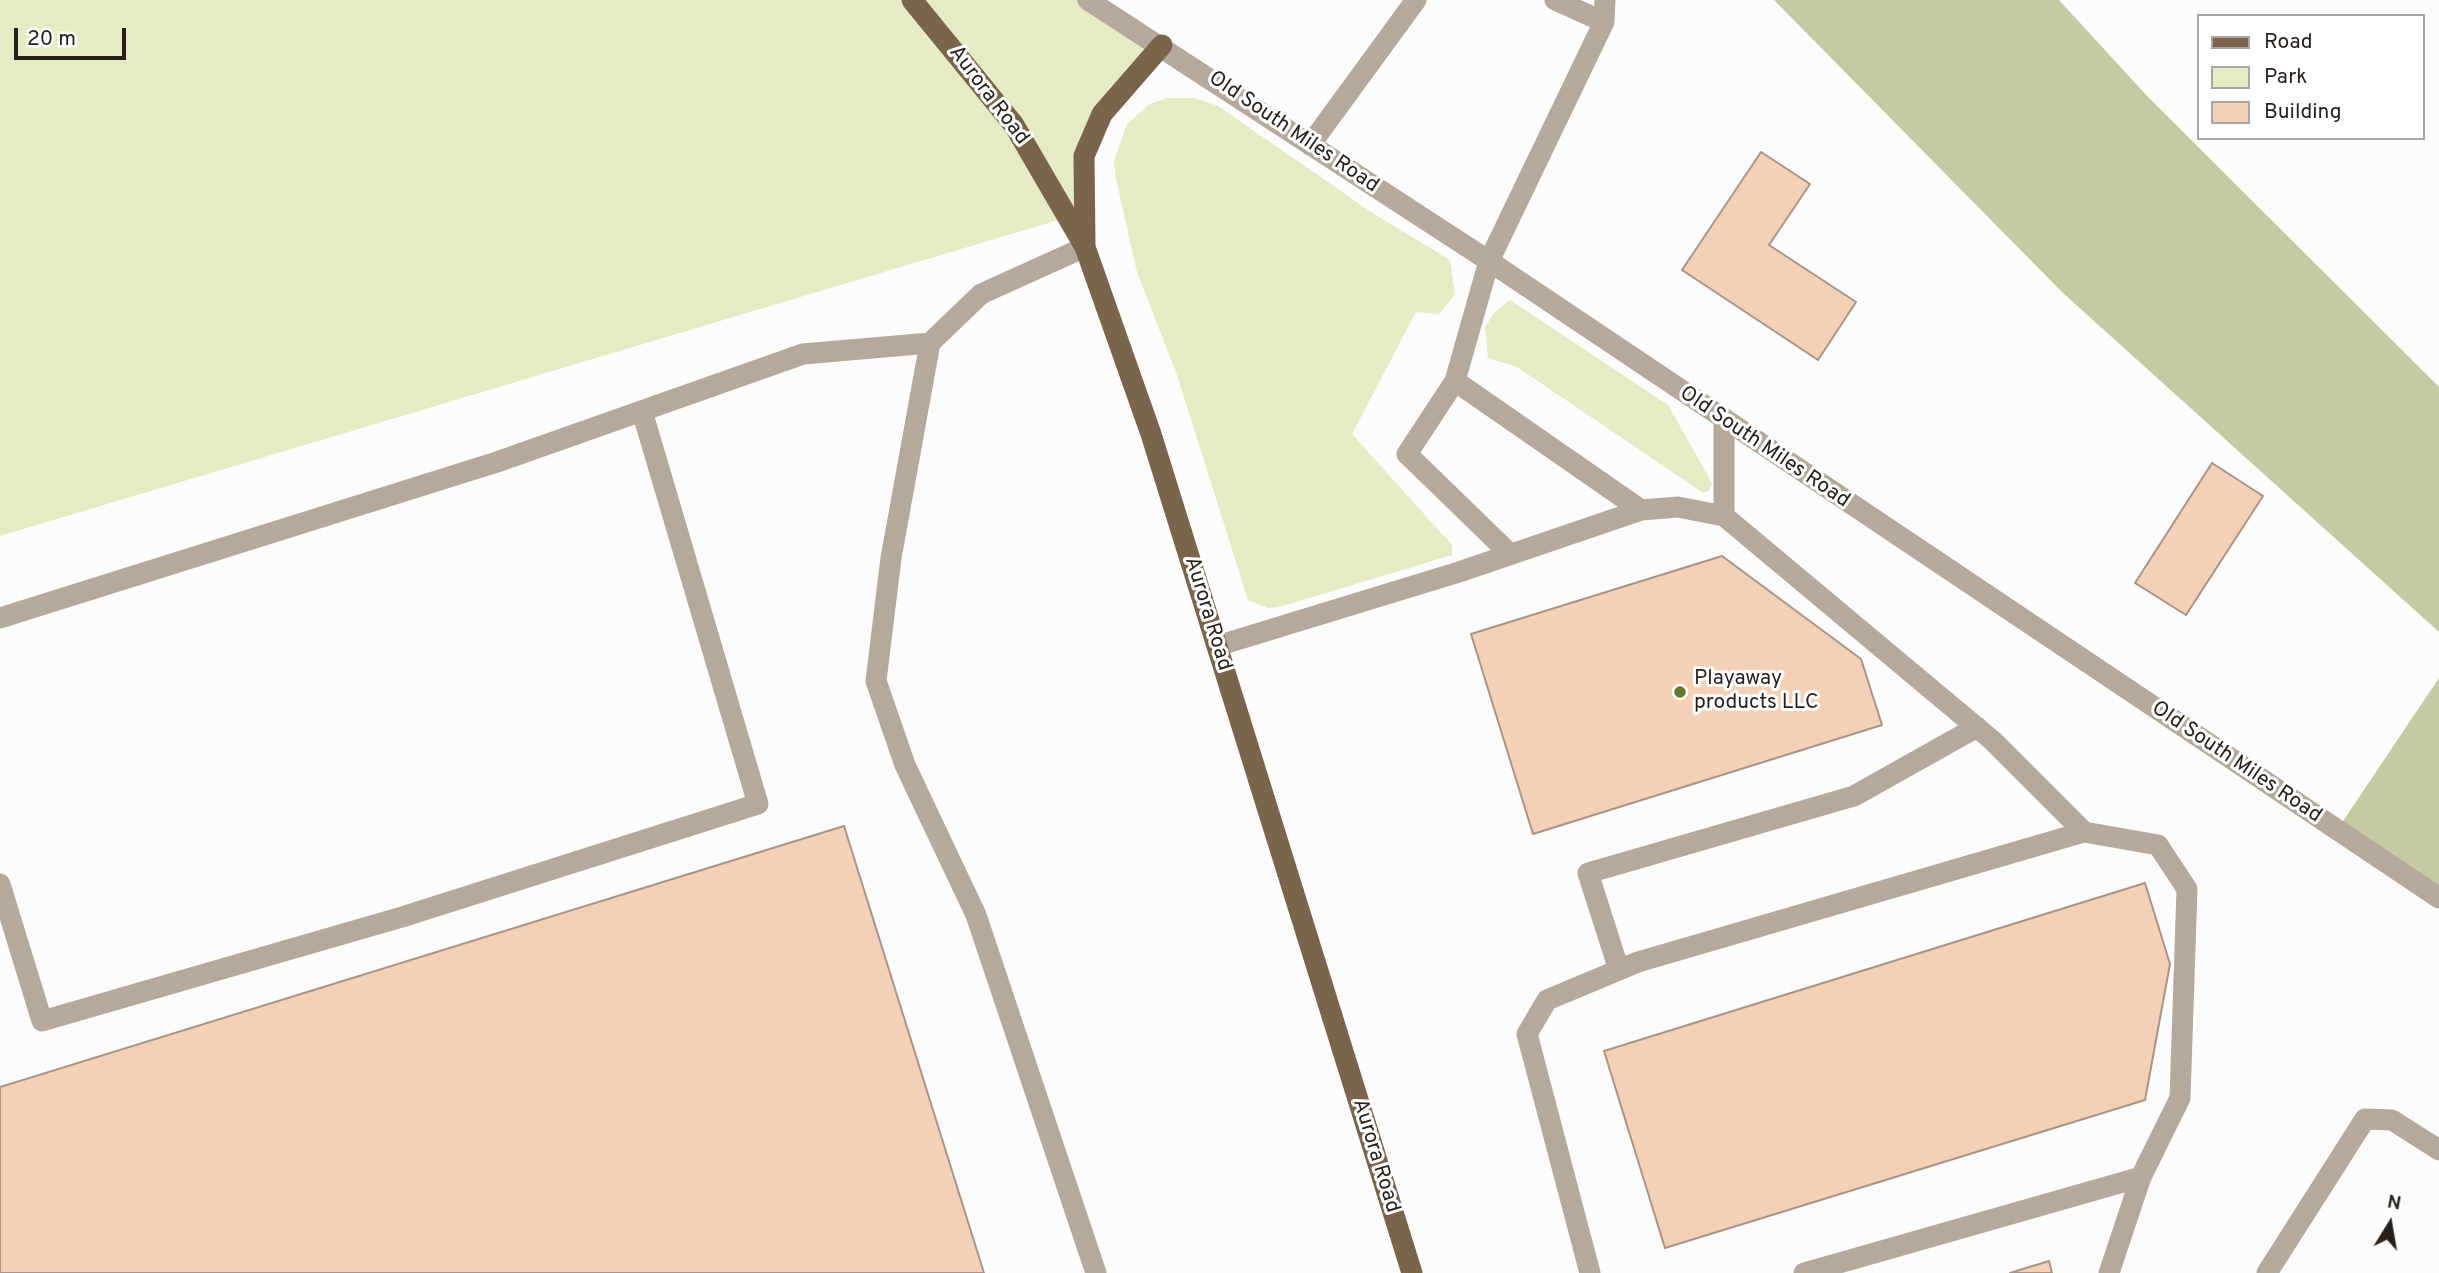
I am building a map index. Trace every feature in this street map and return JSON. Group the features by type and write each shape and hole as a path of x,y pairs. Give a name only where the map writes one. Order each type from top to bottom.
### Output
{"main road":[{"name":"Aurora Road","path":"912,0 1014,125 1085,247 1151,434 1412,1273"},
{"path":"1085,247 1084,156 1102,114 1162,45"}],"street":[{"name":"Old South Miles Road","path":"1088,0 1162,45 1489,261 2439,898"},
{"path":"1310,145 1416,0"},
{"path":"1555,0 1604,22"},
{"path":"1509,553 1407,454 1455,381 1489,261 1604,22 1605,0"},
{"path":"1085,247 981,294 930,343 891,558 876,681 905,765 976,915 1096,1273"},
{"path":"0,618 497,462 803,354 930,343"},
{"path":"1455,381 1641,510"},
{"path":"0,884 42,1021 402,917 758,804 642,411"},
{"path":"1724,421 1724,516"},
{"path":"1217,646 1459,572 1641,510 1678,506 1724,516 1976,727 2084,832"},
{"path":"1619,970 1588,873 1854,796 1976,727"},
{"path":"1590,1273 1527,1034 1547,1000 1619,970 2084,832 2158,845 2187,889 2180,1098 2141,1177 2109,1273"},
{"path":"2267,1273 2365,1119 2392,1120 2439,1150"},
{"path":"1804,1273 2141,1177"}],"green space":[{"path":"0,0 1088,0 1162,45 1084,156 1085,212 0,536"},
{"path":"1774,0 2059,0 2148,97 2439,387 2439,632 2063,293"},
{"path":"1167,98 1195,98 1218,106 1374,214 1450,260 1455,294 1439,314 1416,312 1352,434 1452,545 1452,555 1283,606 1268,608 1248,600 1177,375 1137,272 1116,179 1114,161 1127,124 1150,104"},
{"path":"1510,300 1668,405 1712,485 1707,492 1702,492 1517,367 1488,358 1485,327 1494,313"},
{"path":"2439,678 2439,898 2337,830"}],"building":[{"path":"1761,152 1810,184 1769,245 1856,302 1818,360 1682,270"},
{"path":"2212,463 2263,496 2186,615 2135,583"},
{"name":"Playaway products LLC","path":"1722,556 1861,659 1882,725 1533,834 1471,634"},
{"path":"844,826 984,1273 0,1273 0,1087"},
{"path":"2145,883 2170,964 2145,1100 1665,1248 1604,1051"},
{"path":"2049,1261 2052,1273 2010,1273"}],"place":[{"name":"Playaway products LLC","path":"1680,692"}]}
